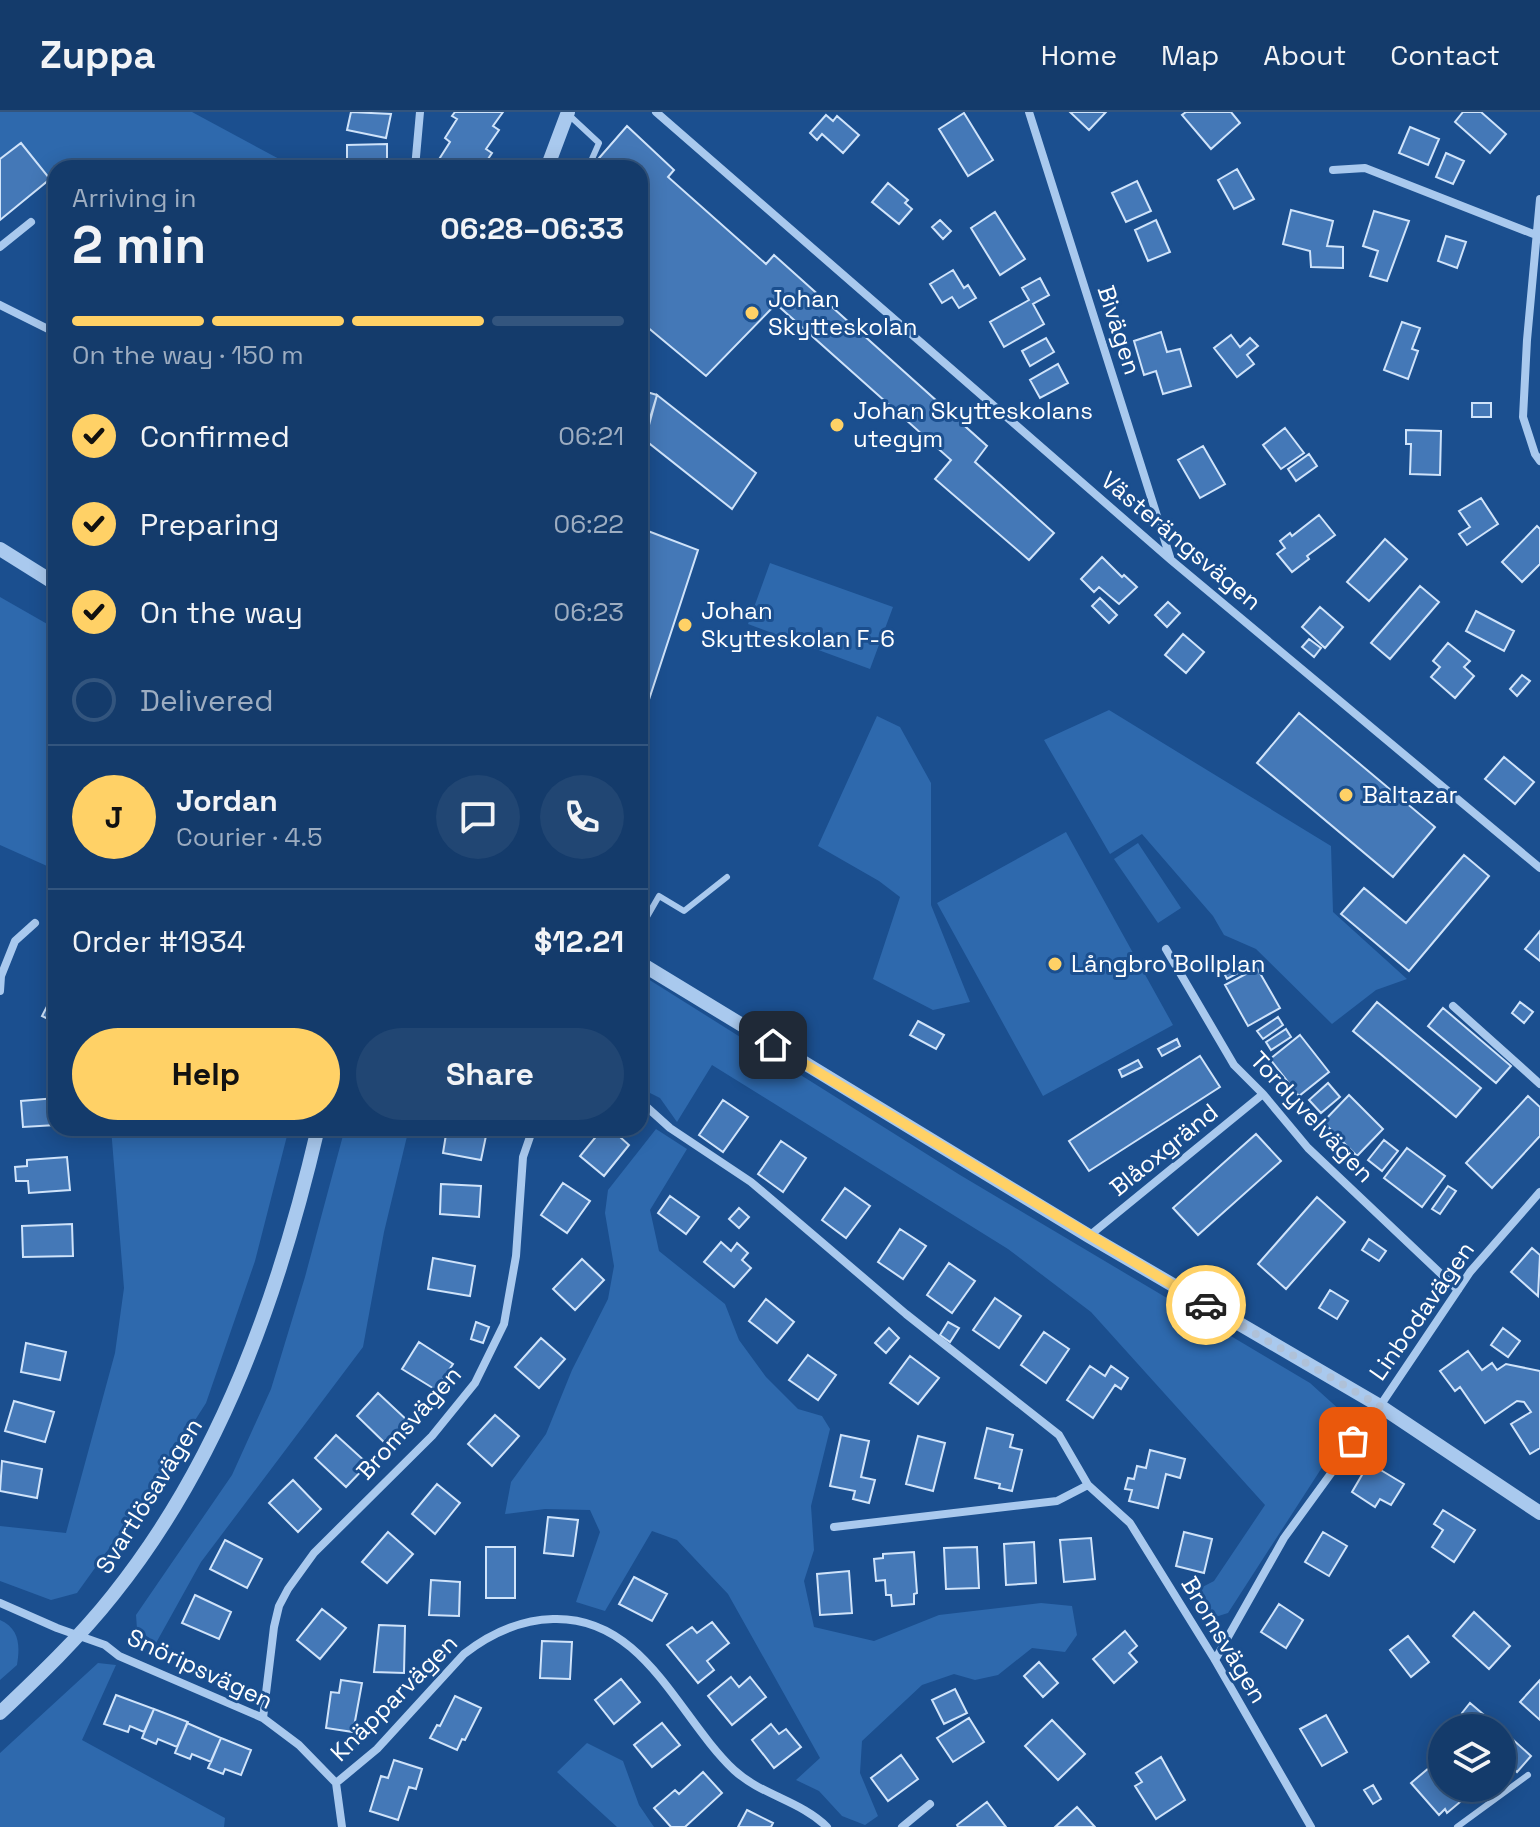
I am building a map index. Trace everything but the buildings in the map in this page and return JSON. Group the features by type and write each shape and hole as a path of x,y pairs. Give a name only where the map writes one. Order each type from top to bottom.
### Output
{"street":[{"path":"416,160 420,112"},
{"name":"Västerängsvägen","path":"656,112 1171,560 1540,868"},
{"name":"Bivägen","path":"1029,112 1171,560"},
{"path":"550,160 567,113"},
{"path":"1333,170 1365,168 1536,235"},
{"path":"1540,199 1523,417 1540,461"},
{"path":"0,247 31,222"},
{"path":"0,305 48,329"},
{"path":"0,549 48,579"},
{"path":"0,991 1,976 15,941 35,923"},
{"name":"Tordyvelvägen","path":"1166,949 1234,1065 1308,1148 1458,1290"},
{"path":"648,968 1089,1236 1380,1406 1540,1513"},
{"path":"1453,1006 1540,1084"},
{"name":"Blåoxgränd","path":"1089,1236 1263,1094"},
{"name":"Bromsvägen","path":"648,1108 670,1128 751,1182 906,1314 1059,1435 1088,1485 1130,1523 1215,1660 1311,1827"},
{"name":"Svartlösavägen","path":"0,1713 80,1635 114,1594 146,1550 201,1462 237,1386 274,1289 316,1136"},
{"name":"Bromsvägen","path":"263,1718 274,1627 279,1606 288,1589 314,1553 432,1436 475,1383 504,1324 516,1256 523,1157 530,1136"},
{"name":"Linbodavägen","path":"1215,1660 1284,1538 1380,1406 1470,1272 1540,1192"},
{"path":"834,1527 1057,1501 1088,1485"},
{"name":"Snöripsvägen","path":"0,1603 105,1645 119,1656 263,1718 299,1745 336,1783"},
{"name":"Knäpparvägen","path":"336,1783 377,1749 464,1654 477,1644 510,1627 559,1619 592,1625 634,1649 653,1667 733,1769 766,1791 807,1811 827,1827"},
{"path":"336,1783 342,1827"},
{"path":"902,1827 930,1804"}],"lane":[{"path":"567,113 599,143 592,160"},
{"path":"648,915 659,896 684,911 727,877"},
{"path":"1457,1827 1528,1775"}],"shaded area":[{"path":"0,112 192,112 281,160 48,160 48,177 21,143 0,159"},
{"path":"770,563 893,607 870,669 748,624"},
{"path":"0,597 48,624 48,866 0,845"},
{"path":"1109,710 1331,846 1333,912 1407,979 1376,990 1332,1024 1256,949 1224,935 1213,916 1142,834 1110,854 1044,740"},
{"path":"877,716 900,727 931,783 931,905 970,1002 933,1010 873,979 900,897 879,881 818,846"},
{"name":"Långbro Bollplan","path":"1066,832 1173,1025 1043,1096 937,903"},
{"path":"1138,843 1181,908 1158,923 1114,859"},
{"path":"648,979 960,1175 1310,1383 1352,1421 1228,1613 1212,1618 1202,1613 1189,1594 1214,1581 1265,1505 1091,1312 1008,1249 712,1065 677,1122 660,1098 648,1092"},
{"path":"656,1129 687,1149 650,1210 659,1251 725,1304 739,1340 766,1377 798,1409 822,1416 830,1429 811,1506 814,1550 804,1581 814,1627 874,1641 939,1615 1041,1603 1072,1606 1077,1635 1065,1652 1032,1648 998,1675 975,1680 954,1674 922,1685 862,1741 860,1773 878,1816 865,1825 842,1816 819,1791 796,1780 820,1758 728,1594 677,1540 652,1531 605,1611 576,1602 600,1532 590,1510 545,1509 505,1514 511,1482 546,1434 572,1370 608,1299 614,1266 605,1213 608,1190"},
{"path":"112,1136 287,1136 255,1261 206,1403 146,1497 77,1593 51,1600 0,1581 0,1526 66,1533 115,1353 124,1288"},
{"path":"343,1136 407,1136 384,1232 363,1347 201,1562 156,1643 137,1629 136,1615 232,1475 271,1389"},
{"path":"0,1620 15,1633 18,1651 17,1665 0,1680"},
{"path":"98,1663 116,1665 82,1740 225,1818 224,1827 0,1827 0,1753"},
{"path":"587,1743 623,1761 639,1805 654,1827 617,1827 557,1772"}],"way so far":[{"path":"1206,1305 1380,1406 1353,1441"}],"place":[{"name":"Johan Skytteskolan","path":"752,313"},
{"name":"Johan Skytteskolans utegym","path":"837,425"},
{"name":"Johan Skytteskolan F-6","path":"685,625"},
{"name":"Baltazar","path":"1346,795"},
{"name":"Långbro Bollplan","path":"1055,964"}],"route":[{"path":"773,1045 1206,1305"}]}
